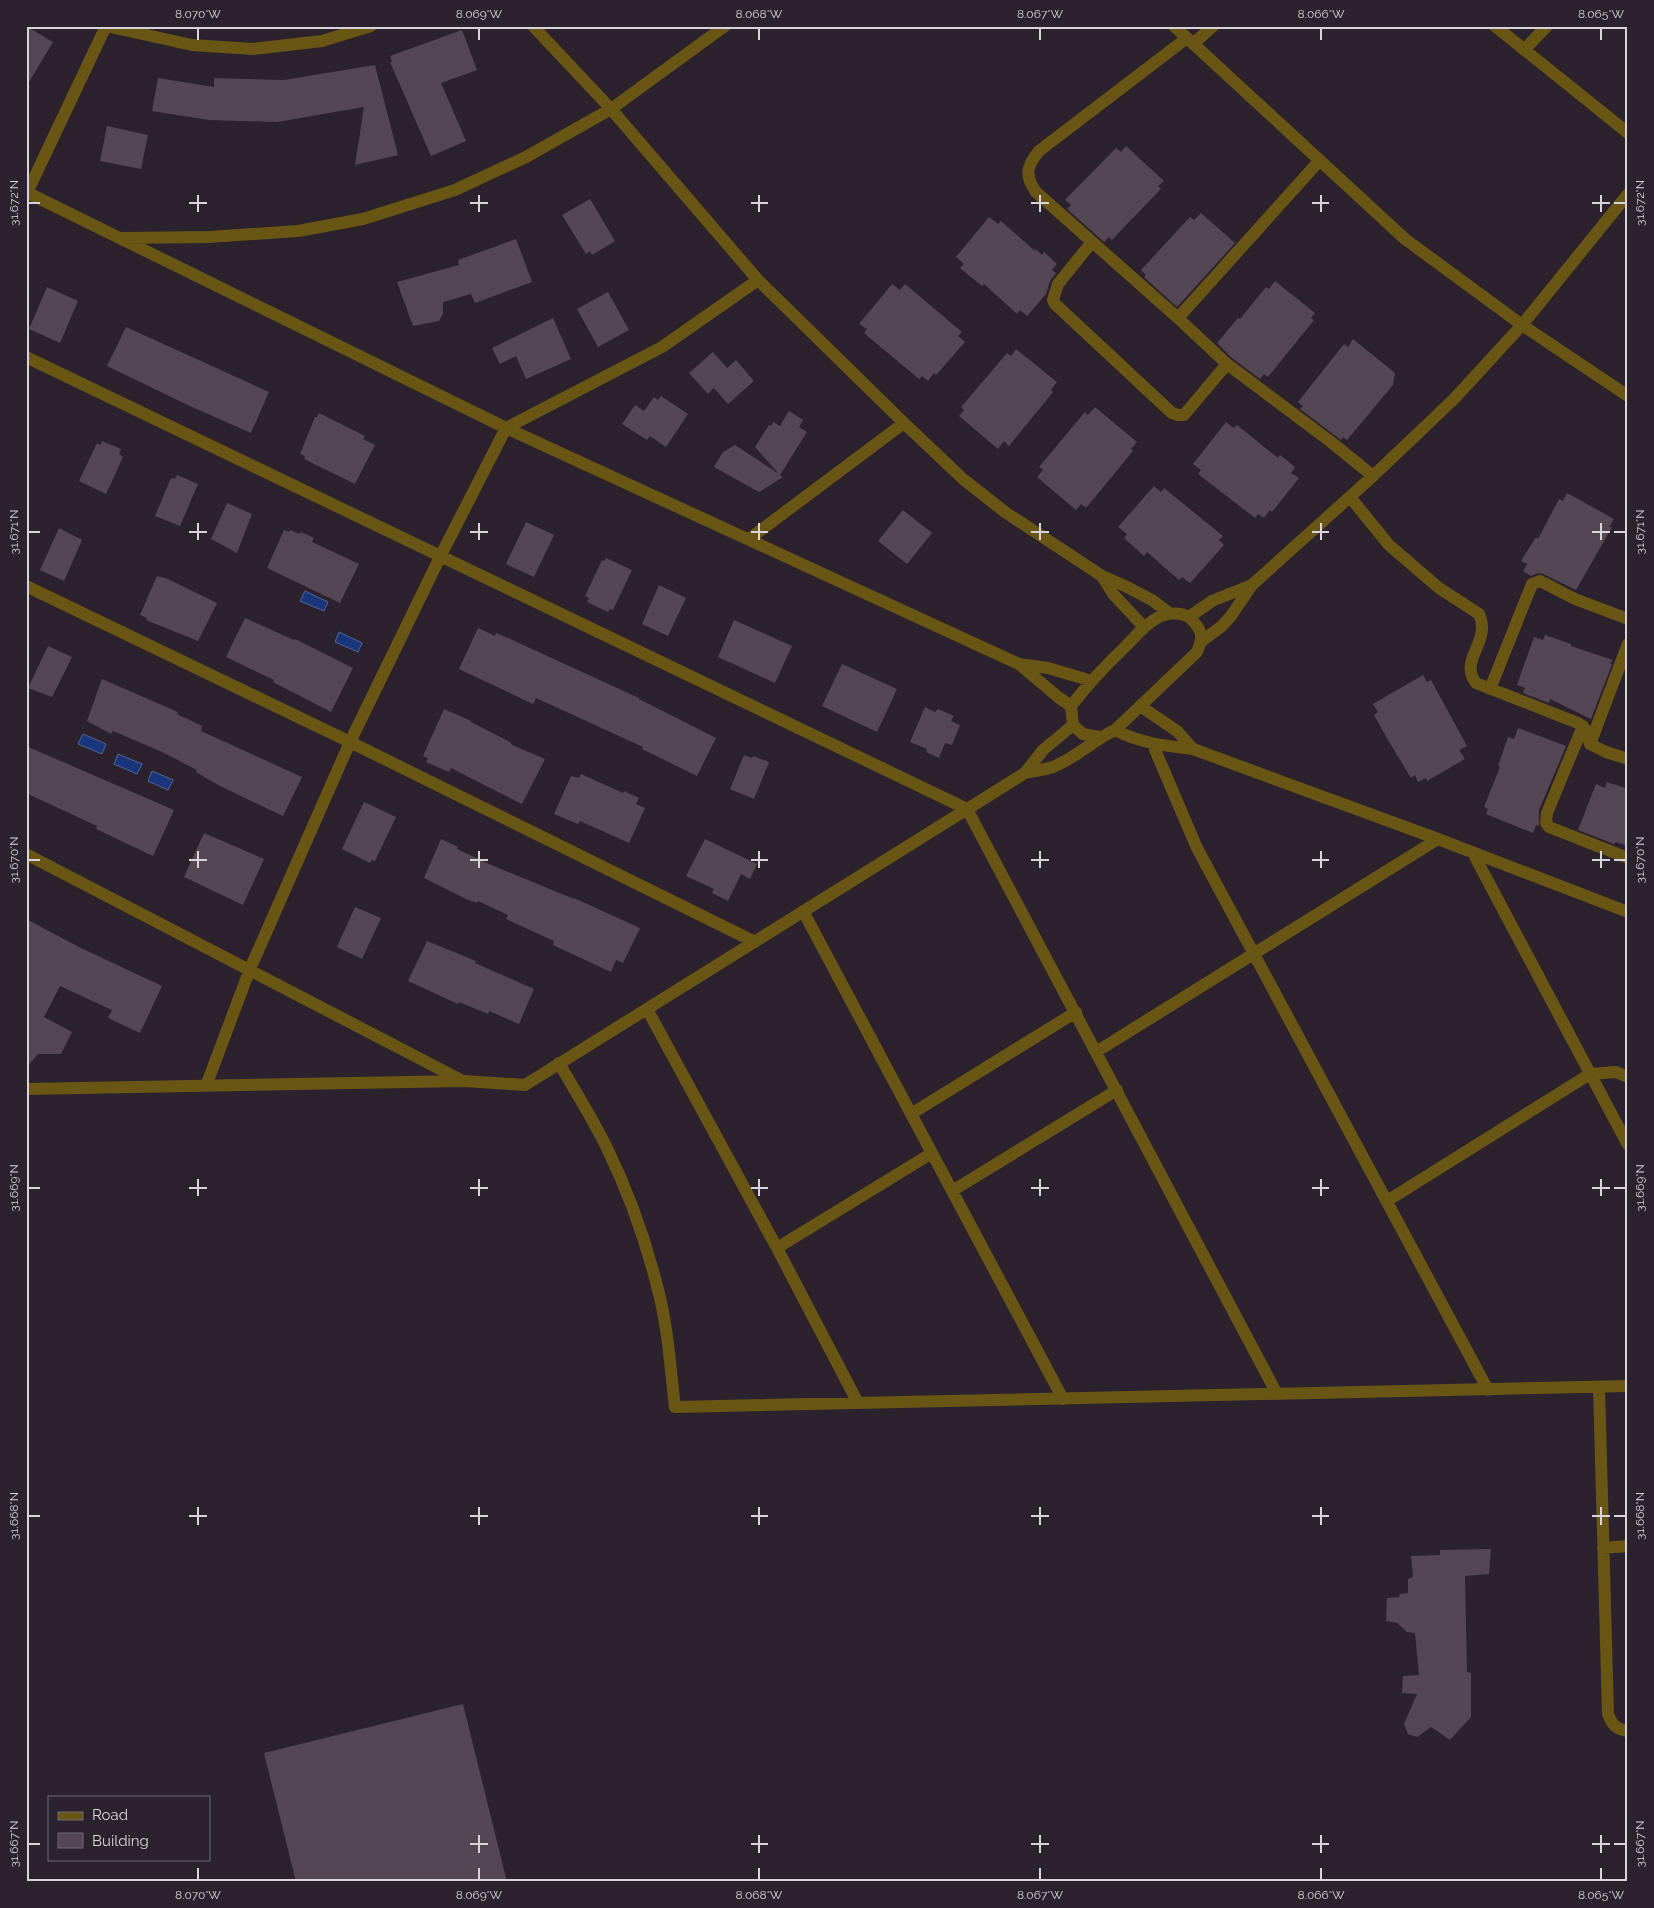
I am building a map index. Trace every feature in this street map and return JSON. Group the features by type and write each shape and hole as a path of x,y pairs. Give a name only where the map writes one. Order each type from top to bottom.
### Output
{"street":[{"path":"371,26 322,41 253,49 192,45 106,26 27,193 506,428 1019,664 1071,706"},
{"path":"533,26 611,109 758,280 963,479 1005,512 1102,576 1145,596 1169,613 1189,616 1212,602 1252,585"},
{"path":"120,238 209,237 298,231 363,219 455,190 526,157 611,109 724,26"},
{"path":"1174,26 1405,239 1522,325 1628,396"},
{"path":"1212,26 1039,151 1030,162 1029,183 1036,192 1227,364 1373,476"},
{"path":"1496,26 1628,133"},
{"path":"1524,50 1547,26"},
{"path":"1178,318 1320,160"},
{"path":"26,1089 464,1081 524,1085 1025,773 1052,767 1078,753 1100,737 1115,730 1189,661 1197,652 1202,640 1222,626 1231,616 1252,585 1373,476 1454,399 1522,325 1628,194"},
{"path":"1092,242 1058,284 1053,300 1055,304 1172,413 1178,416 1184,415 1227,364"},
{"path":"206,1086 250,969 350,742 441,555 506,428 662,347 758,280"},
{"path":"26,357 967,809 1076,1012 1276,1394"},
{"path":"749,539 904,423"},
{"path":"1350,497 1389,545 1439,588 1479,614 1482,620 1482,636 1470,662 1469,671 1476,683 1570,719 1583,726 1590,744 1606,752 1628,759"},
{"path":"1102,576 1114,595 1144,627"},
{"path":"1490,689 1532,584 1540,581 1575,599 1628,619"},
{"path":"26,586 350,742 755,942"},
{"path":"1100,737 1083,734 1073,726 1071,706 1092,681 1144,627 1157,618 1169,613"},
{"path":"1189,616 1199,628 1202,640"},
{"path":"1590,744 1628,644"},
{"path":"1019,664 1048,668 1092,681"},
{"path":"1140,706 1177,731 1194,749"},
{"path":"1025,773 1043,750 1073,726"},
{"path":"1583,726 1547,813 1546,823 1549,827 1628,858"},
{"path":"1115,730 1128,737 1153,744 1194,749 1438,839 1628,912"},
{"path":"1153,744 1197,848 1488,1390"},
{"path":"1096,1052 1438,839"},
{"path":"1474,853 1628,1145"},
{"path":"26,854 464,1081"},
{"path":"803,911 1063,1399"},
{"path":"647,1009 777,1248 858,1403"},
{"path":"911,1114 1076,1012"},
{"path":"559,1063 605,1145 628,1194 644,1241 658,1288 676,1407 1628,1386"},
{"path":"1387,1201 1590,1074 1616,1072 1628,1077"},
{"path":"952,1191 1117,1090"},
{"path":"777,1248 932,1153"},
{"path":"1599,1387 1608,1714 1612,1723 1618,1729 1628,1731"},
{"path":"1603,1548 1628,1546"}],"water":[{"path":"305,591 328,602 324,611 300,601"},
{"path":"339,632 362,643 358,652 335,642"},
{"path":"83,734 106,744 102,754 78,744"},
{"path":"118,754 142,764 137,774 114,764"},
{"path":"152,771 173,780 168,790 148,781"}],"building":[{"path":"26,26 53,42 26,87"},
{"path":"462,30 477,70 441,83 466,141 431,156 390,62 392,62 390,56"},
{"path":"375,65 398,155 355,165 364,107 277,122 209,120 152,111 158,78 214,87 214,78 284,80"},
{"path":"107,126 148,135 141,169 100,161"},
{"path":"1126,146 1164,181 1158,186 1161,189 1112,240 1109,237 1104,242 1067,209 1071,205 1065,200 1116,148 1121,152"},
{"path":"590,199 615,241 592,255 590,251 586,254 562,215"},
{"path":"1201,213 1235,243 1177,307 1144,277 1146,275 1141,270 1190,217 1194,220"},
{"path":"989,217 998,224 1001,221 1035,251 1036,249 1042,255 1044,252 1057,264 1052,270 1056,273 1050,281 1046,294 1027,316 1020,310 1017,314 984,284 982,286 960,268 964,264 956,257"},
{"path":"516,239 532,282 475,303 471,294 443,302 443,314 439,321 413,326 397,282 459,265 458,260"},
{"path":"1275,281 1315,313 1311,318 1314,320 1268,377 1264,374 1260,379 1232,358 1217,343 1238,318 1240,319 1266,287 1269,289"},
{"path":"892,284 900,290 905,284 962,332 958,336 965,342 936,375 934,373 928,381 922,376 919,379 864,333 867,329 859,324"},
{"path":"47,287 78,301 60,343 29,329"},
{"path":"608,292 629,330 598,347 577,309"},
{"path":"553,318 571,359 526,379 516,356 500,364 492,348"},
{"path":"126,327 269,392 251,433 107,366"},
{"path":"1353,339 1395,373 1393,385 1347,440 1343,437 1341,440 1300,409 1303,406 1298,402 1344,344 1348,347"},
{"path":"1016,349 1057,382 1051,390 1053,392 1009,446 1004,441 998,449 959,416 964,410 961,407 1007,353 1011,356"},
{"path":"713,352 727,368 736,360 754,381 728,404 714,388 708,394 689,373"},
{"path":"661,396 688,414 666,447 650,436 647,440 622,424 635,405 644,411 654,397 658,400"},
{"path":"1095,407 1137,442 1131,449 1133,451 1086,508 1081,504 1076,510 1037,477 1043,470 1039,467 1085,412 1088,415"},
{"path":"789,411 803,420 799,427 807,432 780,475 783,477 759,492 714,467 723,452 735,445 779,474 755,447 769,425 771,426 773,422 780,426"},
{"path":"319,413 365,436 363,439 375,445 355,484 304,459 305,456 300,454 315,417"},
{"path":"1226,422 1234,428 1237,425 1278,458 1280,455 1295,467 1291,473 1299,478 1272,512 1270,510 1264,518 1258,514 1255,518 1198,474 1201,470 1193,464"},
{"path":"102,441 121,449 119,454 123,457 106,494 79,481 97,443 100,445"},
{"path":"177,475 198,484 180,526 155,516 171,478 175,479"},
{"path":"1154,486 1161,492 1164,488 1223,536 1219,540 1224,545 1190,583 1182,577 1179,580 1147,552 1144,556 1124,538 1127,534 1118,527"},
{"path":"1567,493 1614,519 1609,527 1612,527 1576,590 1543,574 1538,573 1531,576 1523,571 1527,564 1521,561 1536,537 1538,539 1559,499 1563,501"},
{"path":"227,503 252,514 237,553 211,539"},
{"path":"903,510 932,533 907,564 878,541"},
{"path":"526,522 554,535 534,577 506,564"},
{"path":"59,528 82,540 64,581 40,570"},
{"path":"284,530 289,532 290,530 299,534 301,532 314,538 312,542 359,564 340,603 267,568"},
{"path":"606,558 632,570 613,610 610,609 608,612 587,602 589,598 585,596 602,560 604,561"},
{"path":"157,576 168,579 217,603 198,641 146,620 147,618 140,615"},
{"path":"659,585 686,598 668,636 642,624"},
{"path":"245,618 295,639 353,668 331,712 273,682 274,680 226,657"},
{"path":"734,620 792,646 775,683 718,657"},
{"path":"478,628 495,636 496,633 508,638 639,698 716,738 697,776 642,749 643,747 536,698 533,704 459,669"},
{"path":"1545,635 1613,660 1610,663 1612,664 1591,719 1550,699 1549,703 1523,693 1525,688 1517,685 1534,637 1543,640"},
{"path":"48,646 72,657 52,697 28,688"},
{"path":"842,664 897,689 877,732 822,706"},
{"path":"1423,675 1427,682 1431,680 1467,746 1459,750 1465,759 1427,781 1426,778 1418,782 1415,775 1411,778 1388,740 1374,715 1378,712 1373,704"},
{"path":"102,679 178,712 177,714 202,726 201,731 302,777 283,816 220,786 196,772 197,770 160,751 113,731 111,734 87,721"},
{"path":"925,707 935,712 938,709 954,716 951,721 960,725 952,745 945,743 939,758 926,752 927,749 910,742"},
{"path":"444,709 471,721 510,742 512,745 545,759 522,804 451,768 449,772 426,762 428,758 423,756"},
{"path":"1518,728 1566,746 1539,810 1539,826 1536,825 1533,833 1486,814 1488,809 1484,807 1500,767 1498,766 1508,737 1514,739"},
{"path":"26,746 174,810 153,856 96,829 97,826 26,793"},
{"path":"744,755 769,762 754,799 730,789"},
{"path":"581,774 639,798 636,804 645,808 629,843 580,821 578,824 554,814 571,776 579,778"},
{"path":"1607,782 1628,789 1628,846 1616,842 1614,844 1578,830 1596,784 1605,788"},
{"path":"364,802 396,817 375,861 372,860 370,863 342,849"},
{"path":"204,833 264,859 243,905 184,877"},
{"path":"441,839 489,864 574,898 640,928 623,963 616,960 611,972 553,945 554,941 506,919 508,915 478,901 477,903 466,899 424,878"},
{"path":"705,839 757,864 750,879 741,874 728,901 712,893 714,889 686,876"},
{"path":"355,907 381,918 362,959 337,947"},
{"path":"26,919 79,947 162,986 140,1033 108,1018 112,1010 60,986 44,1017 72,1032 61,1054 38,1054 26,1068"},
{"path":"427,941 476,961 475,963 534,989 519,1024 489,1011 488,1014 459,1002 458,1004 408,981"},
{"path":"1491,1549 1489,1574 1465,1576 1467,1672 1471,1673 1471,1717 1450,1740 1431,1727 1417,1737 1408,1734 1404,1724 1417,1694 1402,1693 1403,1676 1419,1675 1415,1633 1407,1632 1397,1623 1386,1621 1387,1598 1399,1597 1400,1594 1408,1593 1408,1579 1413,1577 1411,1556 1440,1555 1440,1550"},
{"path":"463,1704 507,1882 296,1882 264,1753"}]}
